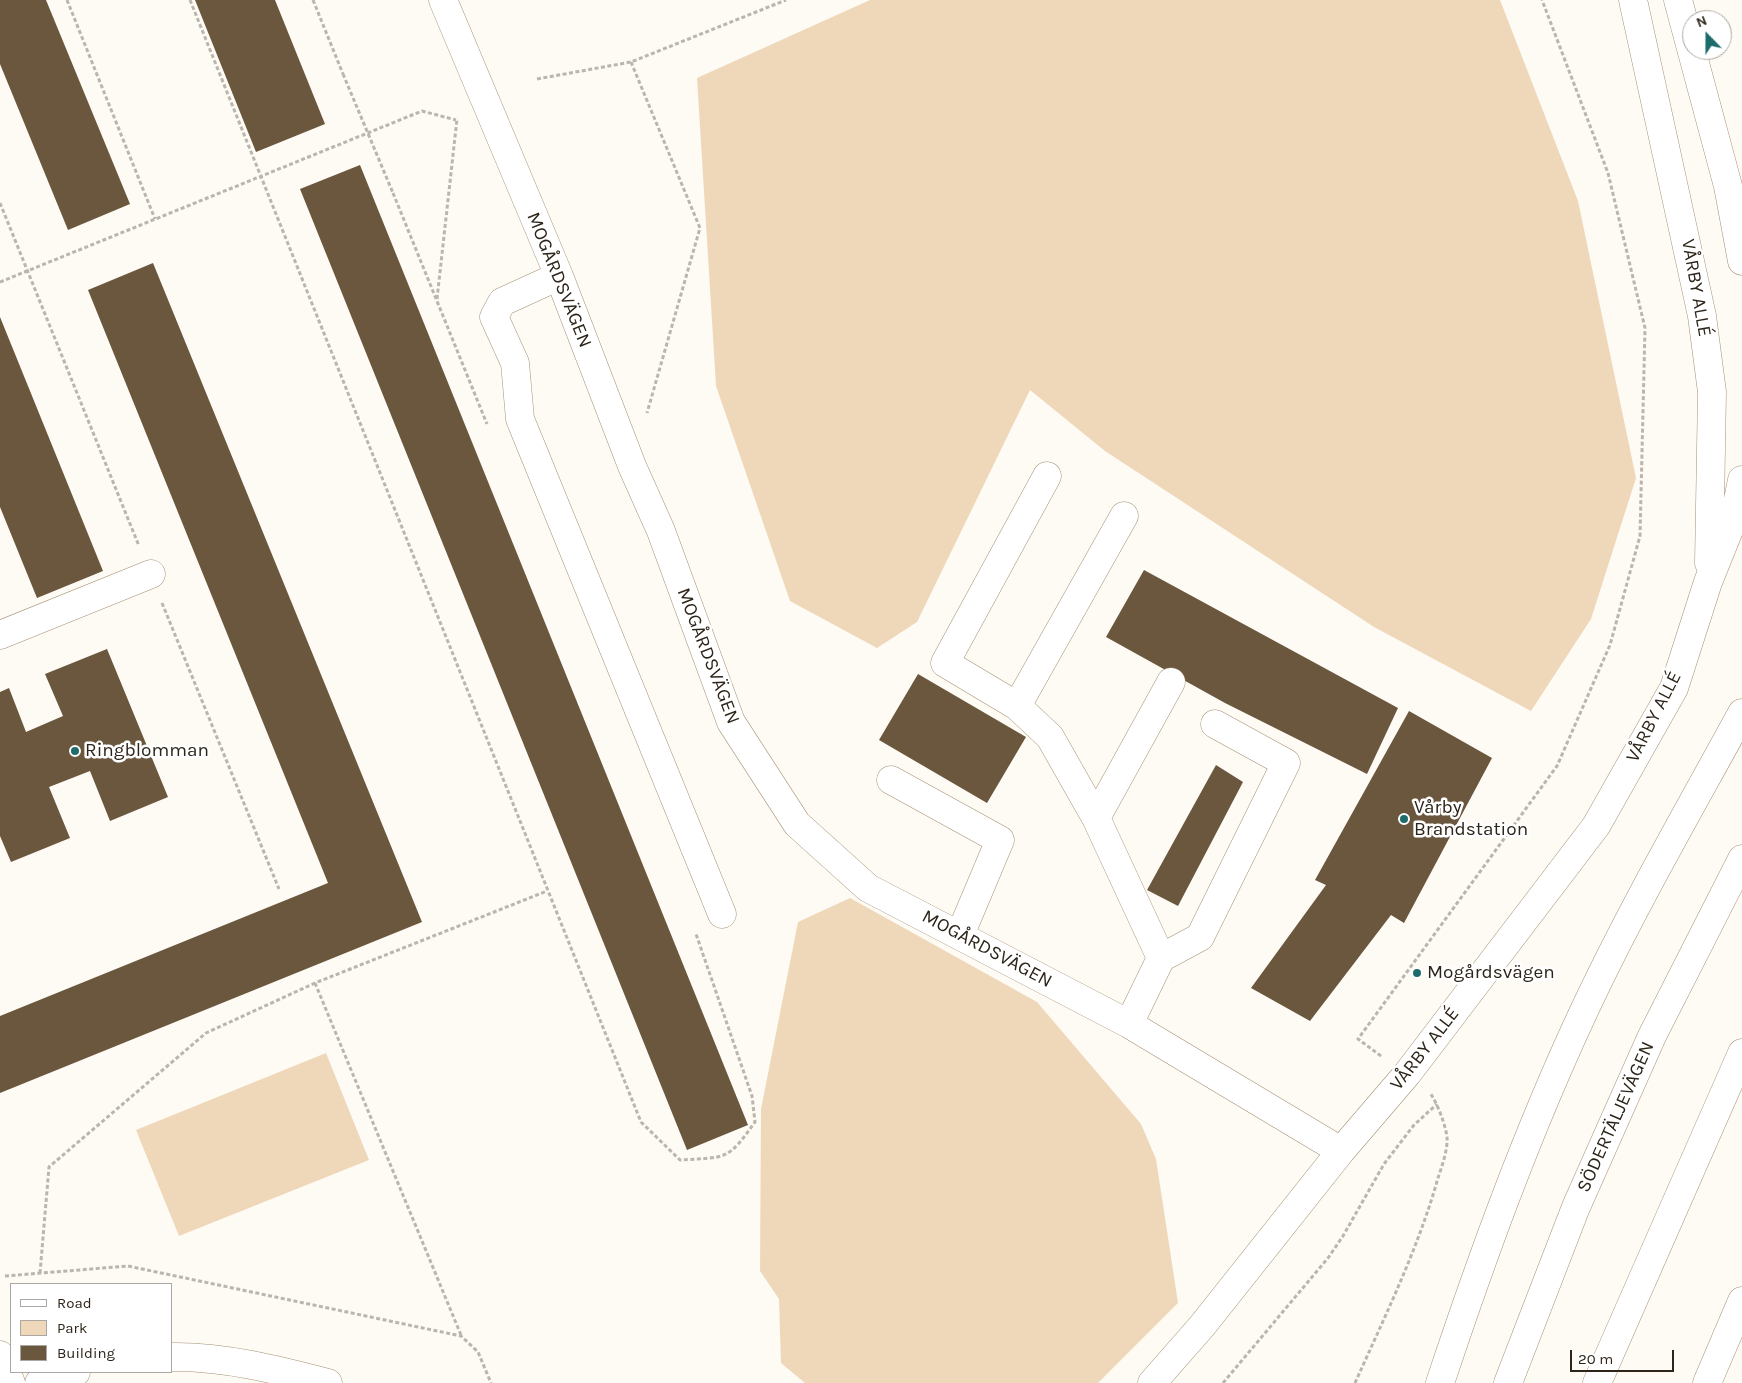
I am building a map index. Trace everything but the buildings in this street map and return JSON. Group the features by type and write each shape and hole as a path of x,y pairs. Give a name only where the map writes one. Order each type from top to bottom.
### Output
{"main road":[{"name":"MOGÅRDSVÄGEN","path":"443,0 559,276 632,466 661,531 731,722 797,824 868,888 1129,1024 1341,1151"},
{"name":"VÅRBY ALLÉ","path":"1633,0 1702,316 1712,392 1708,582"},
{"path":"1678,0 1728,186 1742,261"},
{"path":"559,276 502,302 494,318 514,363 520,419 722,914"},
{"path":"1047,476 945,663 1017,706 1050,737 1096,818 1161,958"},
{"name":"VÅRBY ALLÉ","path":"1152,1383 1202,1326 1341,1151 1407,1074 1596,826 1674,688 1708,582 1735,515 1742,480"},
{"path":"1017,706 1124,516"},
{"path":"0,635 151,574"},
{"path":"1096,818 1171,682"},
{"path":"1440,1383 1472,1286 1527,1139 1583,1013 1648,880 1742,713"},
{"path":"1129,1024 1161,958 1200,937 1286,763 1215,724"},
{"path":"891,780 1000,840 960,935"},
{"name":"SÖDERTÄLJEVÄGEN","path":"1508,1383 1576,1207 1652,1036 1742,860"},
{"path":"1598,1383 1742,1053"},
{"path":"1707,1383 1742,1301"},
{"path":"0,1356 11,1383"},
{"path":"172,1357 191,1357 228,1362 328,1383"},
{"path":"40,1383 73,1373"}],"path":[{"path":"67,0 155,219"},
{"path":"190,0 547,892 642,1122 680,1160 722,1158 737,1147 755,1122 752,1096 692,926"},
{"path":"313,0 488,429"},
{"path":"537,79 631,62 786,0"},
{"path":"1407,1074 1358,1040 1557,766 1610,645 1640,536 1646,328 1608,173 1542,0"},
{"path":"631,62 700,228 646,419"},
{"path":"0,282 422,111 456,120 437,301"},
{"path":"0,203 27,270"},
{"path":"40,1273 48,1167 206,1033 315,984 547,892"},
{"path":"315,984 461,1336 478,1352 491,1383"},
{"path":"1224,1383 1328,1258 1343,1236 1384,1164 1414,1126 1437,1104 1447,1138 1431,1204 1412,1256 1355,1383"},
{"path":"5,1276 128,1266 461,1336"}],"green space":[{"path":"870,0 1500,0 1578,201 1636,478 1591,619 1531,711 1374,627 1105,451 1030,390 917,622 877,648 790,601 716,386 697,78"},
{"path":"850,898 1037,1002 1141,1124 1156,1159 1178,1303 1098,1383 805,1383 781,1363 779,1299 760,1271 761,1109 798,922"},
{"path":"326,1053 369,1160 179,1236 136,1130"}],"place":[{"name":"Ringblomman","path":"75,751"},
{"name":"Vårby Brandstation","path":"1404,819"},
{"name":"Mogårdsvägen","path":"1417,973"}]}
